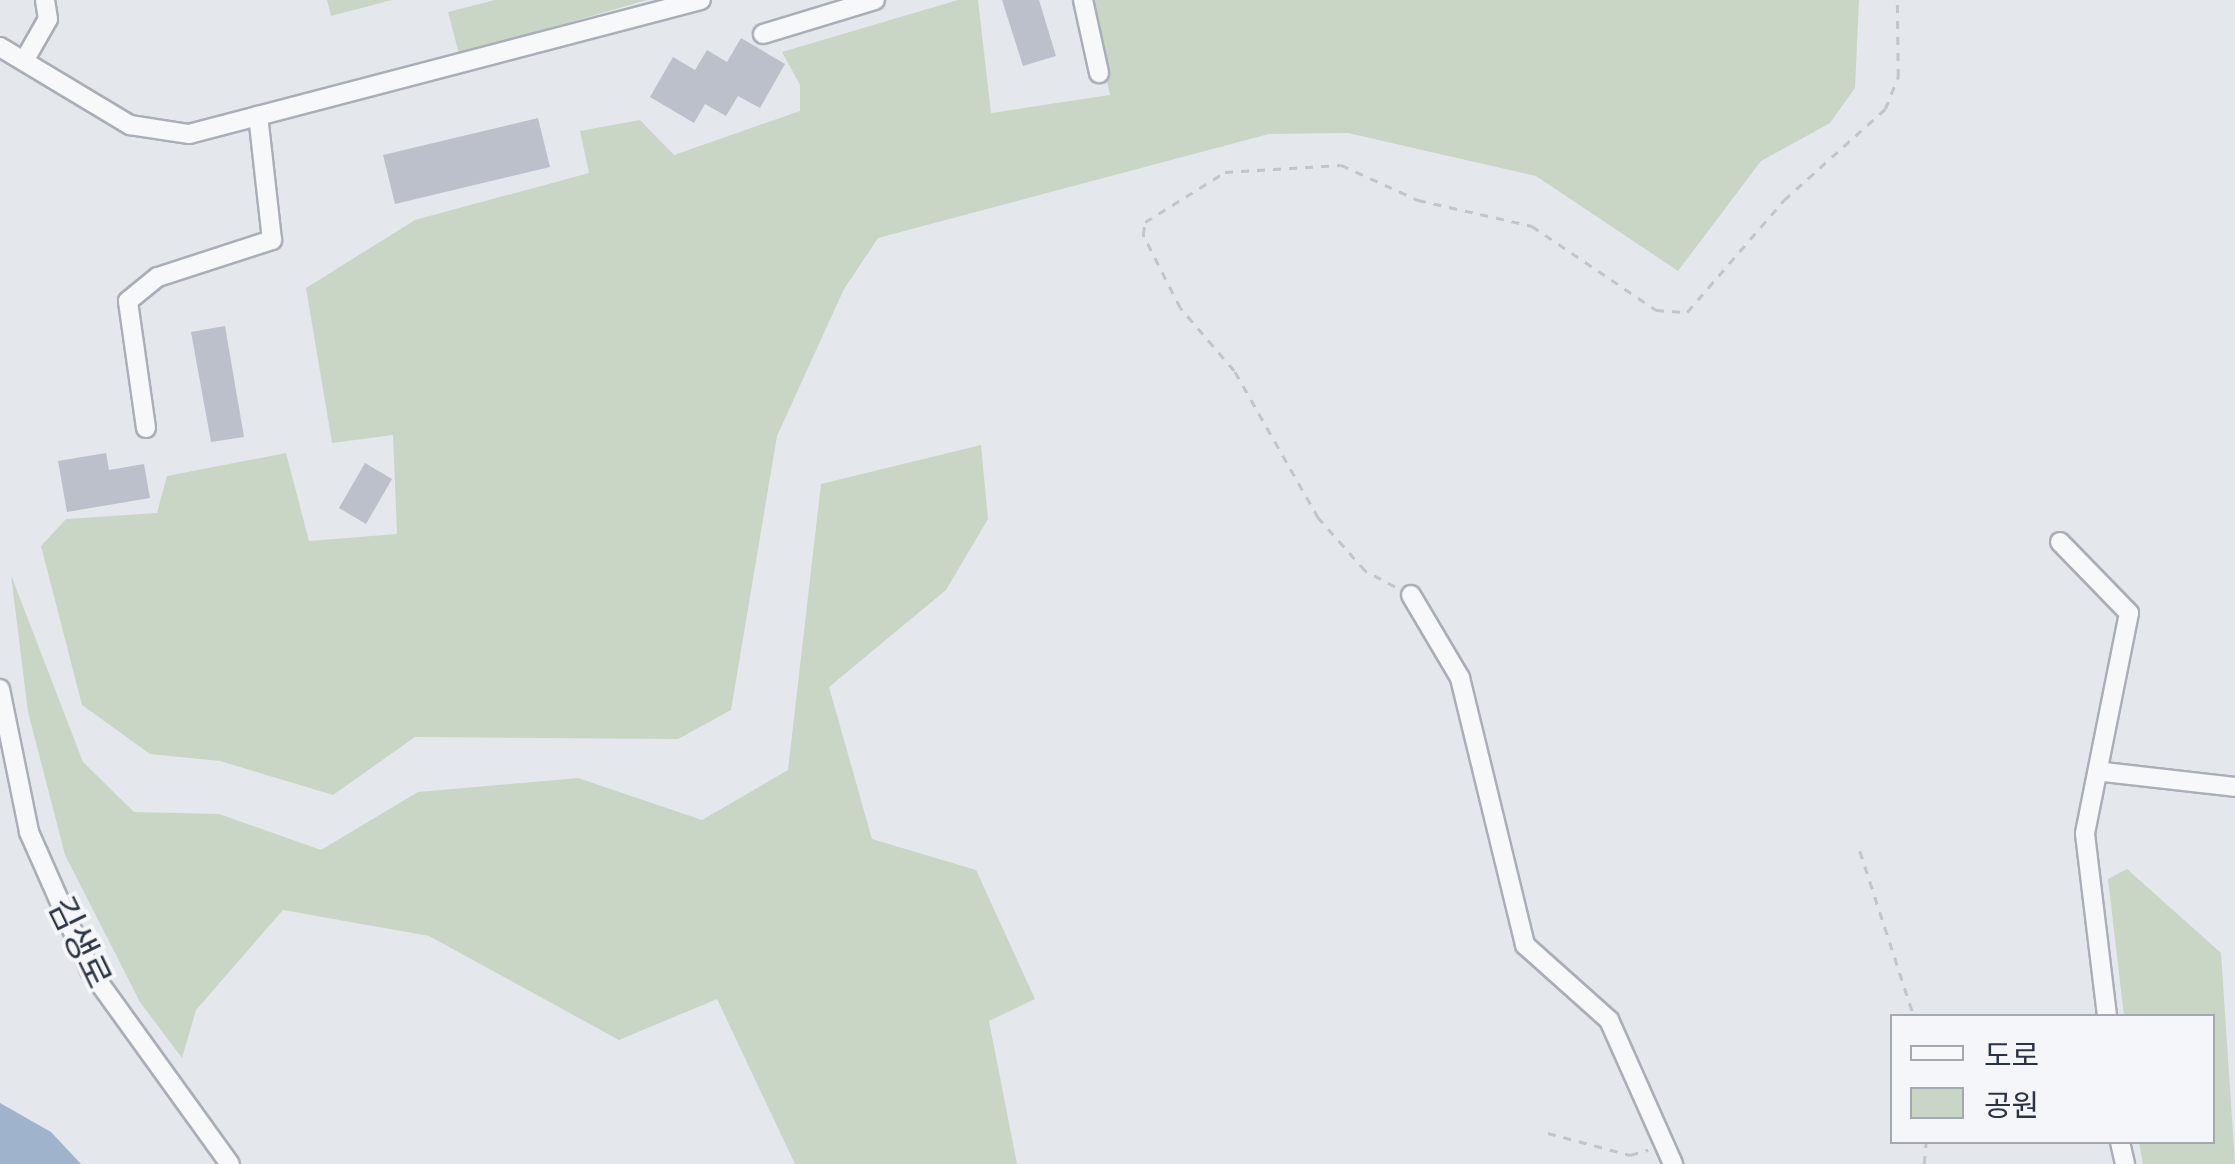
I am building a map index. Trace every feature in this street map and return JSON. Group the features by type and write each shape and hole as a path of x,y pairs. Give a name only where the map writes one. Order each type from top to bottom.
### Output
{"street":[{"path":"24,62 48,19 45,0"},
{"path":"0,47 130,124 164,134 258,116 701,0"},
{"path":"763,34 875,0"},
{"path":"1083,0 1098,73"},
{"path":"146,428 128,301 158,278 272,240 258,116"},
{"path":"2060,542 2129,614 2104,772 2085,834 2107,1014"},
{"path":"1410,596 1460,678 1524,945 1609,1020 1673,1164"},
{"name":"김생로","path":"0,689 30,832 90,970 230,1164"},
{"path":"2104,772 2235,787"}],"path":[{"path":"1410,596 1364,571 1318,518 1234,371 1180,308 1148,249 1145,222 1225,172 1341,165 1418,200 1532,226 1656,310 1687,312 1784,200 1885,110 1898,77 1897,0"},
{"path":"1860,850 1913,1014"},
{"path":"1548,1133 1630,1155 1664,1146"}],"green space":[{"path":"327,0 392,0 331,16"},
{"path":"495,0 647,0 459,54 448,12"},
{"path":"958,0 978,0 991,113 1110,95 1089,0 1859,0 1855,88 1830,123 1761,161 1678,271 1536,176 1348,133 1269,134 878,238 844,289 777,436 731,710 678,739 415,737 333,795 220,761 150,754 82,705 41,546 66,519 157,513 167,476 286,453 309,541 397,534 393,435 332,443 306,288 415,220 589,173 580,131 640,120 674,155 800,111 800,85 782,52"},
{"path":"981,445 988,519 946,590 829,687 872,839 976,870 1035,999 989,1021 1017,1164 795,1164 717,999 619,1040 429,936 283,910 196,1010 182,1058 140,1002 65,855 28,712 11,575 83,762 134,812 219,814 321,850 418,792 578,778 702,820 788,770 821,484"},
{"path":"2127,869 2221,953 2235,1164 2143,1164 2139,1144 2215,1144 2215,1014 2124,1014 2108,879"}],"water":[{"path":"0,1103 51,1132 81,1164 0,1164"}],"building":[{"path":"1002,0 1039,0 1056,56 1023,66"},
{"path":"741,38 785,64 760,108 738,96 726,116 705,104 694,123 650,97 673,57 695,70 707,50 727,62"},
{"path":"538,118 550,167 395,204 383,155"},
{"path":"225,326 244,437 211,442 191,332"},
{"path":"106,453 109,470 144,464 150,498 67,512 58,461"},
{"path":"365,463 392,479 366,524 339,508"}]}
